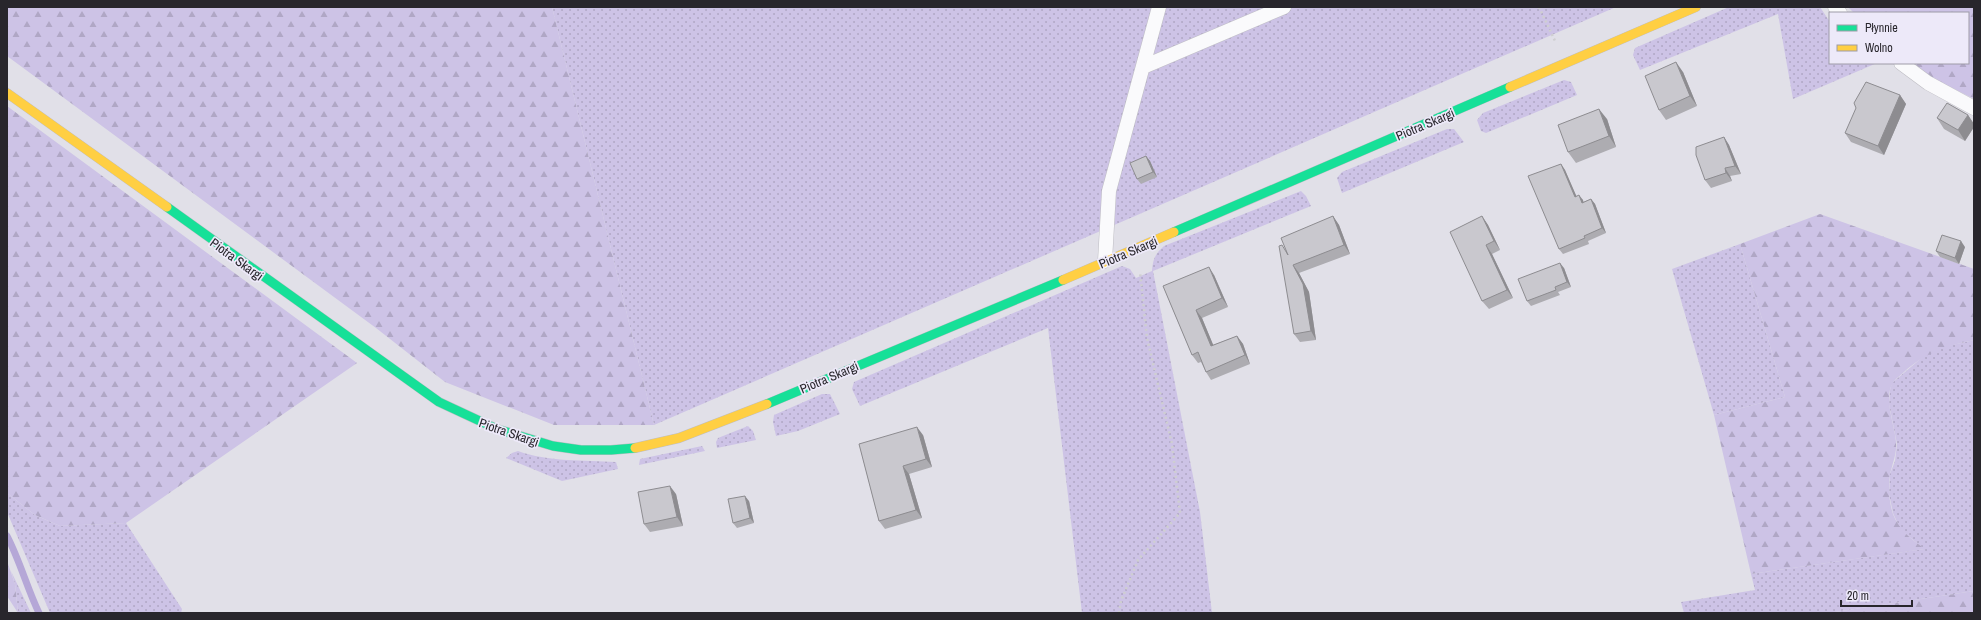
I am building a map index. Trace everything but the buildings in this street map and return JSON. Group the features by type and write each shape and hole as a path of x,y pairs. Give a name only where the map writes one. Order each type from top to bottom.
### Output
{"street":[{"name":"Piotra Skargi","path":"7,94 439,402 478,423 499,432 534,443 586,450 612,450 674,440 714,426 1138,248 1696,7"}],"lane":[{"path":"1105,261 1109,191 1159,7"},
{"path":"1143,67 1284,7"},
{"path":"1902,64 1928,83 1974,108"}],"path":[{"path":"1539,7 1565,64"},
{"path":"1119,613 1121,601 1138,560 1180,513 1172,444 1147,338 1138,248"}],"green space":[{"path":"7,7 552,7 654,425 554,425 445,382 376,328 7,56"},
{"path":"552,7 1616,7 654,425"},
{"path":"1729,7 1820,7 1829,20 1829,64 1875,64 1793,99 1778,14 1640,70 1633,55 1635,48"},
{"path":"1848,7 1974,7 1974,99 1930,77 1914,64 1969,64 1969,12 1853,12"},
{"path":"1564,80 1571,82 1577,95 1486,133 1481,131 1477,120 1483,113"},
{"path":"7,106 357,363 126,523 60,526 35,515 7,493"},
{"path":"1447,129 1454,129 1464,142 1342,193 1337,178 1342,172"},
{"path":"1301,191 1306,196 1311,206 1153,271 1200,512 1212,613 1082,613 1048,328 860,406 852,389 854,382 1122,266 1130,269 1136,278 1152,271 1155,257 1164,246"},
{"path":"1820,214 1974,269 1974,340 1954,345 1928,355 1912,365 1896,379 1890,389 1889,404 1896,446 1889,480 1891,505 1893,514 1902,529 1910,538 1925,549 1751,574 1714,415 1785,397 1740,244"},
{"path":"1740,244 1785,397 1714,415 1672,269"},
{"path":"1974,340 1974,591 1828,613 1684,613 1681,602 1755,590 1751,574 1924,549 1900,529 1893,513 1889,494 1890,474 1895,461 1897,444 1889,404 1890,390 1892,383 1925,355 1939,348"},
{"path":"822,394 830,394 840,414 798,431 776,436 773,422 774,415"},
{"path":"748,426 753,431 756,440 717,448 716,442 718,438"},
{"path":"702,446 705,451 639,465 640,459"},
{"path":"518,451 530,455 554,459 616,462 618,469 562,481 506,458 512,453"},
{"path":"7,493 35,515 60,526 126,523 182,609 181,613 50,613 7,512"},
{"path":"7,561 15,584 18,613 7,596"},
{"path":"11,571 31,613 18,613 15,584"},
{"path":"1974,591 1974,613 1828,613"}],"waterway":[{"path":"7,536 39,613"}],"traffic: fast":[{"path":"1174,232 1510,87"},
{"path":"167,207 439,402 497,429 553,446 581,450 635,448"},
{"path":"767,404 1063,280"}],"traffic: slow":[{"path":"1510,87 1696,7"},
{"path":"7,93 167,207"},
{"path":"1063,280 1174,232"},
{"path":"635,448 679,438 767,404"}]}
